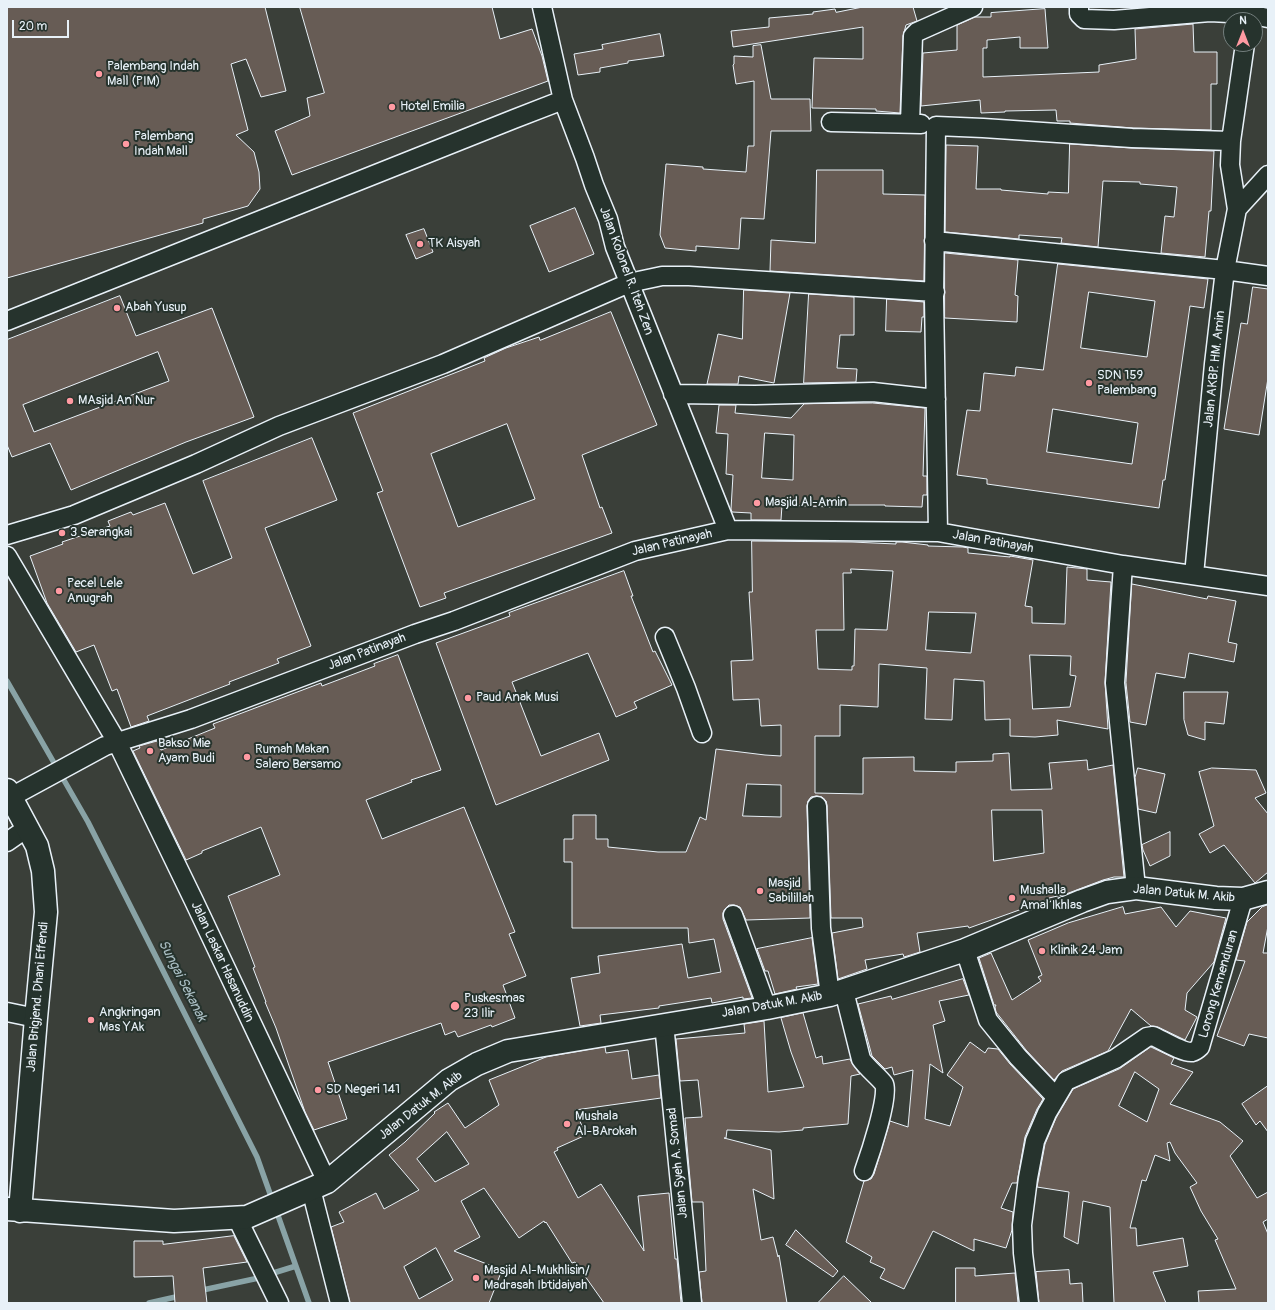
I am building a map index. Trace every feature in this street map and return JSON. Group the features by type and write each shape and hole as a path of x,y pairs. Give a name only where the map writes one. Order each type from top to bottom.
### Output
{"street":[{"name":"Jalan Kolonel R. Iteh Zen","path":"542,7 563,100 608,220 615,247 728,530"},
{"path":"910,123 913,36 917,32 973,7"},
{"path":"1079,7 1079,14 1084,19 1114,20 1210,12 1223,14"},
{"path":"1237,209 1230,165 1231,141 1244,52"},
{"path":"7,321 563,100"},
{"path":"831,122 919,123 936,126 1132,138 1231,141"},
{"path":"936,126 934,241 938,532"},
{"path":"1237,209 1268,175"},
{"name":"Jalan AKBP. HM. Amin","path":"1194,575 1214,364 1225,270 1237,209"},
{"path":"934,241 1225,270 1268,276"},
{"path":"7,535 74,515 196,464 279,426 443,364 629,283 662,276 689,276 935,292"},
{"path":"673,394 755,395 873,392 936,399"},
{"name":"Jalan Patinayah","path":"9,794 31,787 111,744 191,719 415,634 454,621 635,551 728,530 938,532 1123,565 1268,586"},
{"name":"Jalan Laskar Hasanuddin","path":"7,556 111,744 194,901 314,1188 340,1303"},
{"path":"1123,565 1114,683 1136,888"},
{"path":"665,637 686,688 702,733"},
{"name":"Jalan Brigjend. Dhani Effendi","path":"9,794 37,846 41,865 46,912 36,1018 14,1210"},
{"path":"817,806 821,928 837,993 860,1059 884,1085 885,1090 877,1128 864,1171"},
{"path":"7,842 27,828"},
{"name":"Jalan Datuk M. Akib","path":"242,1218 314,1188 449,1080 477,1064 508,1051 767,1008 837,993 965,950 1107,892 1136,888 1216,898 1243,899 1268,892"},
{"name":"Lorong Kemenduran","path":"1029,1303 1023,1253 1022,1225 1035,1141 1047,1113 1066,1081 1115,1059 1147,1037 1153,1036 1185,1051 1191,1052 1200,1047 1243,899"},
{"path":"733,915 767,1008"},
{"path":"965,950 988,1020 1018,1057 1056,1097"},
{"path":"7,1012 36,1018"},
{"name":"Jalan Syeh A. Somad","path":"664,1024 692,1303"},
{"path":"14,1210 174,1221 242,1218 279,1303"}],"building":[{"name":"Palembang Indah Mall","path":"7,7 265,7 286,91 261,97 246,59 231,64 248,130 236,135 254,152 259,172 260,189 248,206 203,219 203,223 7,278"},
{"path":"300,7 492,7 500,39 532,29 542,56 548,81 292,175 275,131 310,116 307,98 324,93"},
{"path":"863,7 913,7 917,21 906,25 903,36 900,113 876,111 876,109 812,108 814,58 863,59 863,27 733,47 731,31 769,27 769,18 813,14 813,12 835,9 836,12"},
{"path":"1045,9 1048,48 1020,48 1020,37 987,40 987,48 983,48 983,77 1099,72 1099,65 1136,59 1135,29 1193,24 1194,52 1217,52 1217,84 1211,84 1211,130 1133,128 1070,123 1070,121 1057,121 1056,110 981,113 980,100 921,106 923,53 957,50 957,25 975,17 991,17 991,13"},
{"path":"660,34 664,56 628,61 628,63 600,68 600,72 578,75 574,54 603,49 602,45"},
{"path":"761,45 771,99 810,99 811,131 771,131 764,219 741,218 739,249 696,246 696,251 665,248 660,235 666,164 703,167 703,169 746,172 748,146 754,146 754,81 736,84 733,65 734,56 753,57 753,46"},
{"path":"1070,144 1214,151 1211,211 1209,211 1205,257 1161,253 1165,216 1174,217 1177,187 1140,184 1140,182 1103,181 1098,247 1061,243 1062,238 1019,235 1019,239 945,232 946,145 978,146 976,189 1001,189 1048,194 1048,192 1068,193"},
{"path":"817,170 883,170 883,194 925,195 924,281 770,271 771,240 815,243"},
{"path":"575,208 594,254 549,272 530,226"},
{"name":"TK Aisyah","path":"424,229 433,252 416,259 406,235"},
{"path":"945,253 1018,260 1015,295 1018,296 1017,322 945,318"},
{"name":"SDN 159 Palembang","path":"1058,264 1208,279 1204,308 1190,306 1165,480 1163,480 1159,508 987,484 987,479 957,475 967,410 980,411 984,373 1015,376 1016,367 1043,370","holes":["1089,292 1155,301 1147,357 1081,348","1053,409 1138,423 1132,464 1047,452"]},
{"path":"1253,287 1268,289 1268,378 1259,435 1224,429 1241,323 1247,324"},
{"path":"744,290 790,293 774,383 739,376 738,384 707,384 718,334 742,339"},
{"path":"809,294 854,297 854,335 840,335 837,368 857,369 856,382 804,383"},
{"path":"120,296 136,336 212,308 254,417 186,442 71,490 50,443 12,457 7,445 7,340","holes":["158,352 169,381 34,432 23,405"]},
{"path":"887,299 924,302 924,317 922,317 921,332 886,331"},
{"path":"611,312 657,425 582,455 600,508 602,507 612,533 444,593 446,598 420,607 377,493 383,491 353,413 485,361 484,358 506,348 539,337 540,340","holes":["507,424 535,499 458,527 431,454"]},
{"path":"873,403 925,408 923,476 927,476 927,495 923,495 922,507 885,505 832,505 831,507 782,505 781,520 751,520 751,513 732,512 733,475 726,474 728,434 716,433 719,405 736,405 735,413 791,418 804,404","holes":["765,433 794,435 793,480 762,478"]},
{"path":"312,438 337,500 265,528 311,646 277,659 279,663 229,682 230,684 147,716 149,721 131,727 117,689 112,691 94,645 76,652 47,603 30,556 63,544 62,542 110,526 108,521 131,512 133,515 165,503 193,574 232,558 203,481"},
{"path":"752,541 896,544 896,542 902,542 928,546 963,547 968,548 968,553 1010,556 1033,560 1025,606 1032,607 1032,623 1065,624 1067,567 1087,569 1087,580 1111,582 1105,682 1108,729 1057,720 1058,735 1035,737 1010,736 1010,719 985,720 984,681 954,679 952,720 925,719 927,668 879,664 878,707 840,705 840,736 815,736 815,793 863,794 863,758 914,757 914,771 956,772 956,762 993,761 993,754 1009,753 1011,790 1052,789 1049,763 1087,760 1088,770 1113,765 1124,877 1114,877 1103,880 1066,894 1049,898 1049,900 1021,904 1022,909 969,928 968,926 917,933 920,952 904,957 903,954 865,960 867,969 838,979 832,933 863,927 862,918 831,918 827,806 826,801 822,797 811,797 807,806 810,918 746,920 740,907 734,905 729,905 723,913 723,919 752,998 743,999 743,997 712,1003 711,998 659,1006 659,1008 600,1015 601,1023 580,1026 571,978 600,973 598,956 682,944 688,978 721,972 714,939 689,943 688,928 572,928 572,862 564,862 564,839 573,839 573,815 596,815 596,839 608,839 608,847 658,852 686,852 700,817 706,820 716,749 781,756 781,725 761,726 759,699 733,700 731,661 753,660 749,592 752,592","holes":["851,569 893,571 887,630 855,629 854,666 852,666 852,670 818,669 816,630 844,630 843,573 851,573","929,612 976,613 971,653 926,650","1030,655 1071,656 1070,675 1076,676 1070,707 1033,709","747,784 781,785 781,817 743,816","992,810 1042,810 1044,853 994,861"]},
{"path":"624,571 633,596 631,596 653,652 655,651 672,685 634,702 637,708 616,717 588,653 512,682 541,756 599,733 609,760 496,805 436,643 510,616 509,613"},
{"path":"1132,584 1207,599 1208,596 1236,601 1228,642 1237,644 1234,662 1189,653 1185,678 1156,673 1146,725 1130,722 1126,683"},
{"path":"398,655 441,770 411,780 412,782 366,800 382,839 464,807 515,932 509,934 526,976 503,985 515,1018 492,1027 491,1025 458,1037 455,1031 445,1035 441,1023 328,1062 347,1119 314,1130 305,1112 276,1028 253,968 255,967 228,896 280,875 261,827 202,851 202,853 186,860 133,751 140,748 139,746 157,741 161,750 215,728 213,724 321,683 322,686 375,666 374,664"},
{"path":"1184,692 1228,692 1224,724 1205,722 1205,740 1188,735 1184,720"},
{"path":"1138,768 1165,774 1156,813 1138,809 1135,778"},
{"path":"1212,768 1256,770 1266,793 1255,798 1268,814 1268,872 1255,883 1224,845 1210,853 1199,834 1214,826 1199,772"},
{"path":"1170,832 1170,856 1150,866 1142,845"},
{"path":"1268,905 1268,926 1263,953 1268,953 1268,1038 1249,1034 1244,1046 1217,1036 1245,961 1236,960 1247,922 1262,907"},
{"path":"1123,907 1125,914 1161,907 1176,927 1190,911 1226,918 1214,962 1187,993 1185,1010 1197,1017 1185,1040 1158,1027 1151,1026 1131,1009 1108,1051 1062,1071 1054,1080 1026,1050 996,1012 996,1005 994,1005 979,958 991,953 1012,1000 1041,981 1038,977 1042,975 1028,940 1068,923"},
{"path":"812,938 818,984 796,987 797,989 775,994 768,971 765,971 757,949"},
{"path":"963,979 969,995 939,1001 945,1021 933,1025 943,1073 930,1064 925,1119 950,1126 963,1087 947,1075 970,1042 985,1053 988,1048 998,1049 1043,1099 1025,1137 1017,1183 1012,1183 1001,1208 1013,1212 1012,1230 1006,1248 974,1239 974,1251 933,1231 904,1289 880,1278 885,1269 870,1262 872,1257 846,1242 864,1181 871,1179 874,1174 890,1121 908,1127 913,1070 894,1075 892,1067 885,1069 872,1056 858,1004 891,996 892,999"},
{"path":"803,1013 816,1058 822,1056 823,1064 850,1059 860,1074 851,1076 848,1124 803,1128 803,1130 779,1132 727,1130 726,1138 724,1138 771,1150 774,1199 753,1189 761,1240 773,1237 778,1257 779,1255 787,1303 702,1303 699,1272 706,1271 703,1202 692,1202 685,1118 702,1117 698,1080 680,1081 676,1039 745,1033 744,1024 764,1021 768,1092 804,1087 791,1052 781,1018"},
{"path":"605,1047 606,1053 628,1050 632,1079 659,1075 661,1098 575,1110 586,1135 557,1148 558,1150 554,1152 578,1198 601,1184 644,1251 638,1196 669,1193 681,1303 604,1303 575,1262 572,1263 546,1222 545,1223 544,1221 519,1238 484,1188 461,1201 480,1237 454,1251 502,1270 489,1303 350,1303 331,1227 344,1222 339,1212 376,1193 384,1209 419,1190 389,1155 405,1142 435,1113 434,1112 448,1103 465,1128 499,1105 489,1080 546,1057","holes":["447,1132 469,1164 435,1182 417,1159","436,1248 453,1280 419,1299 404,1267"]},
{"path":"1151,1047 1174,1058 1171,1064 1193,1072 1170,1104 1220,1122 1243,1141 1230,1156 1257,1198 1268,1192 1268,1219 1263,1222 1268,1234 1268,1303 1199,1303 1198,1291 1236,1289 1215,1240 1218,1239 1201,1211 1190,1187 1197,1183 1175,1153 1170,1142 1167,1143 1170,1161 1155,1155 1146,1181 1142,1180 1130,1228 1136,1228 1137,1246 1183,1238 1188,1266 1153,1272 1166,1303 1114,1303 1110,1207 1083,1201 1078,1244 1064,1237 1069,1192 1037,1187 1045,1144 1056,1118 1073,1089 1119,1069","holes":["1135,1072 1159,1089 1147,1122 1119,1106"]},
{"path":"1268,1086 1268,1132 1260,1121 1256,1125 1242,1104"},
{"path":"796,1230 838,1271 833,1277 786,1245"},
{"path":"234,1236 247,1262 203,1268 207,1303 175,1303 173,1276 134,1277 134,1241 163,1241 163,1244"},
{"path":"956,1268 975,1268 975,1276 1015,1273 1018,1303 956,1303"},
{"path":"1069,1270 1070,1284 1082,1283 1083,1303 1039,1303 1036,1272"},
{"path":"844,1276 872,1303 818,1303"}],"waterway":[{"name":"Sungai Sekanak","path":"7,681 88,822 257,1157 273,1202"},
{"name":"Sungai Sekanak","path":"276,1210 309,1303"},
{"path":"198,1291 254,1279 296,1266"},
{"path":"149,1303 180,1296"}],"place":[{"name":"Palembang Indah Mall (PIM)","path":"99,74"},
{"name":"Hotel Emilia","path":"392,107"},
{"name":"Palembang Indah Mall","path":"126,144"},
{"name":"TK Aisyah","path":"420,244"},
{"name":"Abah Yusup","path":"117,308"},
{"name":"SDN 159 Palembang","path":"1089,383"},
{"name":"MAsjid An Nur","path":"70,401"},
{"name":"Masjid Al-Amin","path":"757,503"},
{"name":"3 Serangkai","path":"62,533"},
{"name":"Pecel Lele Anugrah","path":"59,591"},
{"name":"Paud Anak Musi","path":"468,698"},
{"name":"Bakso Mie Ayam Budi","path":"150,751"},
{"name":"Rumah Makan Salero Bersamo","path":"247,757"},
{"name":"Masjid Sabilillah","path":"760,891"},
{"name":"Mushalla Amal Ikhlas","path":"1012,898"},
{"name":"Klinik 24 Jam","path":"1042,951"},
{"name":"Puskesmas 23 Ilir","path":"455,1006"},
{"name":"Angkringan Mas YAk","path":"91,1020"},
{"name":"SD Negeri 141","path":"318,1090"},
{"name":"Mushala Al-BArokah","path":"567,1124"},
{"name":"Masjid Al-Mukhlisin/ Madrasah Ibtidaiyah","path":"476,1278"}]}
